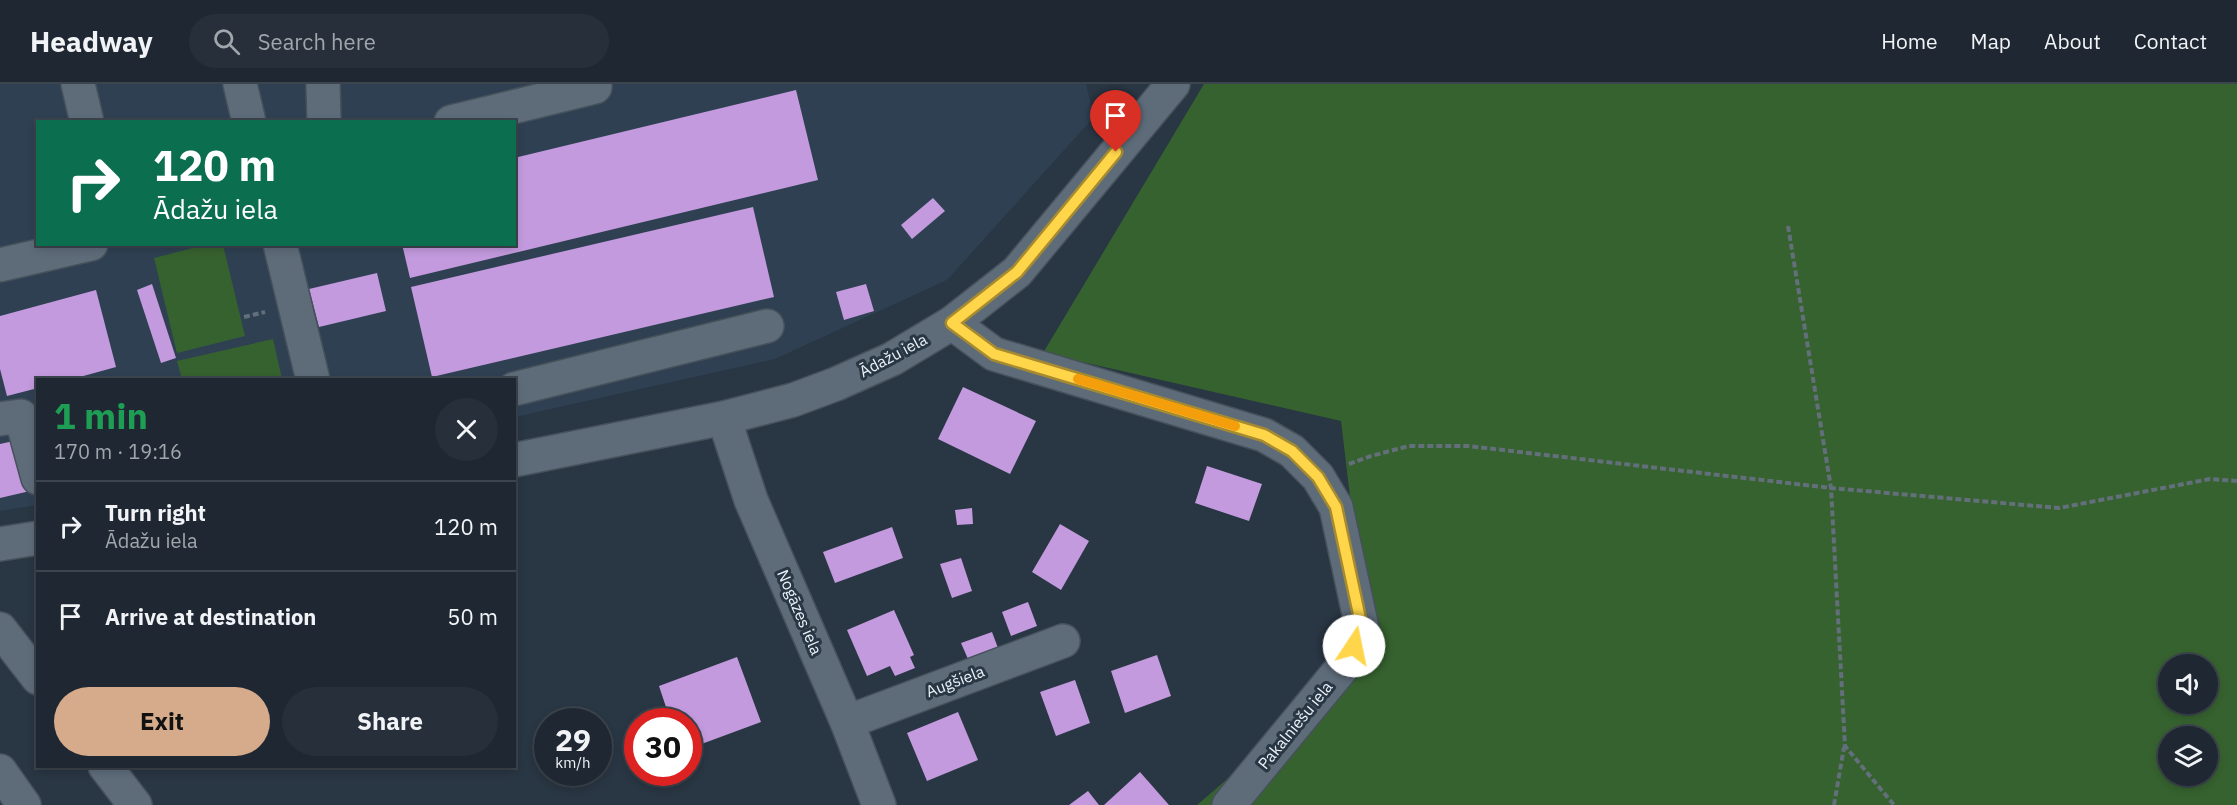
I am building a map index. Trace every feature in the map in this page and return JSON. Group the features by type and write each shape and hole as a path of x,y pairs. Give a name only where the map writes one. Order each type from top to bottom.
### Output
{"street":[{"path":"78,84 87,120"},
{"path":"240,84 249,120"},
{"path":"323,84 324,120"},
{"name":"Ādažu iela","path":"516,460 724,418 793,400 892,359 952,323 1017,272 1173,84"},
{"path":"459,120 598,85"},
{"path":"0,265 82,246"},
{"path":"280,246 313,378"},
{"name":"Pakalniešu iela","path":"952,323 994,354 1264,435 1292,451 1318,477 1336,507 1362,628 1346,663 1229,805"},
{"path":"516,389 767,326"},
{"path":"0,419 21,416 36,471"},
{"name":"Nogāzes iela","path":"724,418 751,500 847,722 879,805"},
{"path":"0,544 36,538"},
{"path":"0,629 36,675"},
{"name":"Augšiela","path":"847,722 1063,641"},
{"path":"107,768 135,805"},
{"path":"0,771 24,805"}],"path":[{"path":"1788,226 1831,488 1845,746 1834,805"},
{"path":"1318,477 1371,456 1409,446 1468,446 1831,488 2059,508 2210,478 2237,481"},
{"path":"1845,746 1894,805"}],"shaded area":[{"path":"0,84 1086,84 1094,117 947,280 775,359 516,417 516,378 36,378 36,505 0,511"}],"green space":[{"path":"1204,84 2237,84 2237,805 1197,805 1369,657 1341,421 1043,353"},
{"path":"200,246 223,246 245,336 177,353 154,258"},
{"path":"273,339 282,378 182,378 177,361"}],"building":[{"path":"796,90 818,180 410,278 402,246 516,246 516,158"},
{"path":"933,198 945,211 912,239 901,225"},
{"path":"753,207 774,297 432,377 411,287"},
{"path":"377,273 386,311 319,327 309,289"},
{"path":"152,284 176,358 161,363 137,290"},
{"path":"866,284 874,311 844,320 836,292"},
{"path":"96,290 116,367 76,378 36,378 36,389 7,396 0,369 0,316"},
{"path":"963,387 1036,421 1010,474 938,439"},
{"path":"18,440 30,491 0,498 0,444"},
{"path":"1207,466 1262,484 1249,521 1195,503"},
{"path":"972,508 973,524 957,525 955,510"},
{"path":"1060,524 1089,541 1061,590 1032,572"},
{"path":"892,527 903,558 835,583 823,552"},
{"path":"961,558 972,591 952,598 940,564"},
{"path":"1028,602 1037,626 1011,636 1002,612"},
{"path":"894,610 914,655 910,657 915,668 895,676 890,666 867,676 847,630"},
{"path":"992,632 998,648 968,659 961,643"},
{"path":"1157,655 1171,696 1125,713 1111,671"},
{"path":"737,657 761,722 702,744 702,708 666,708 659,686"},
{"path":"1075,680 1090,723 1056,736 1040,692"},
{"path":"958,712 978,760 927,781 907,733"},
{"path":"1140,772 1169,805 1104,805"},
{"path":"1088,791 1099,805 1069,805"}],"slow traffic":[{"path":"1078,379 1235,426"}],"route":[{"path":"1116,152 1017,272 952,323 994,354 1264,435 1292,451 1318,477 1336,507 1362,628 1354,646"}]}
